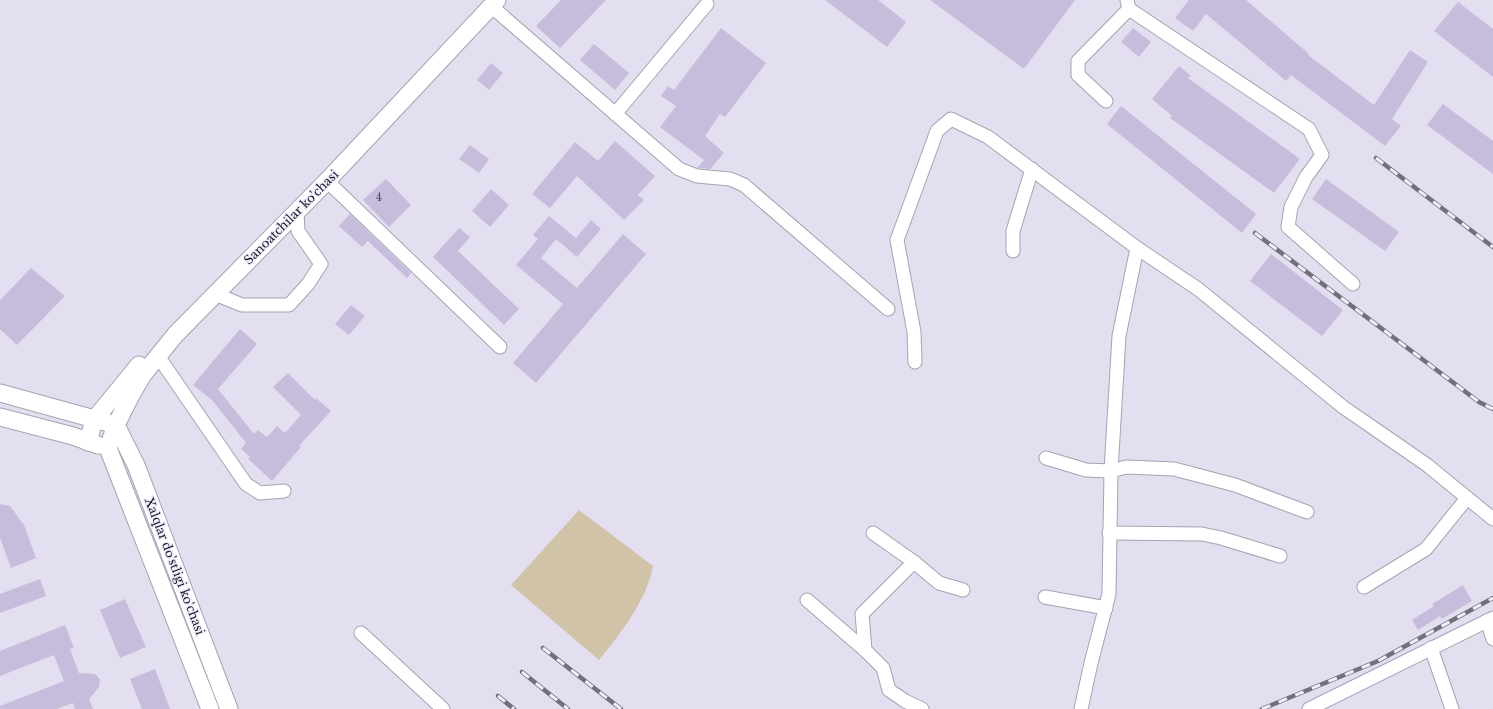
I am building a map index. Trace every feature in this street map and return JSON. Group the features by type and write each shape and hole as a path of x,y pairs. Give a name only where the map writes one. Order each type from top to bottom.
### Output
{"main road":[{"name":"Sanoatchilar ko'chasi","path":"108,448 116,425 142,376 175,335 297,212 491,2"},
{"name":"Sanoatchilar ko'chasi","path":"88,442 94,420 173,324 491,2"},
{"path":"0,393 116,425"},
{"path":"0,417 73,436 108,448"},
{"name":"Xalqlar do'stligi ko'chasi","path":"116,425 136,465 229,709"},
{"name":"Xalqlar do'stligi ko'chasi","path":"108,448 210,709"}],"street":[{"path":"491,2 615,114 679,169 697,176 730,179 744,185 888,309"},
{"path":"615,114 707,4"},
{"path":"1106,101 1078,75 1078,61 1128,5 1309,129 1322,155 1306,177 1290,207 1288,227 1353,284"},
{"path":"915,362 914,332 897,240 937,131 951,119 988,137 1137,248 1198,289 1343,407 1427,465 1493,519"},
{"path":"1013,251 1013,231 1032,169"},
{"path":"327,180 500,347"},
{"path":"215,294 242,305 289,305 308,284 321,264 298,231 297,212"},
{"path":"1081,709 1090,663 1109,594 1111,471 1119,336 1137,248"},
{"path":"158,356 246,484 260,493 284,491"},
{"path":"1046,458 1086,470 1111,471 1126,467 1174,469 1235,485 1307,512"},
{"path":"1364,586 1426,549 1467,498"},
{"path":"873,533 914,562 939,583 963,590"},
{"path":"1109,533 1202,534 1221,538 1280,556"},
{"path":"865,650 862,614 914,562"},
{"path":"1045,597 1106,608"},
{"path":"807,600 865,650 883,668 889,690 905,701 922,709"},
{"path":"1309,709 1490,620 1493,639"},
{"path":"361,633 443,709"},
{"path":"1431,648 1452,709"}],"shaded area":[{"path":"579,510 653,566 650,579 639,604 624,628 599,660 511,585"}],"building":[{"path":"561,0 606,0 560,48 536,26"},
{"path":"825,0 878,0 906,22 887,47"},
{"path":"930,0 1075,0 1024,69"},
{"path":"1189,0 1246,0 1309,54 1308,55 1374,105 1410,50 1428,62 1392,119 1401,126 1385,146 1291,75 1286,81 1206,14 1193,31 1175,18"},
{"path":"1458,2 1493,29 1493,77 1434,31"},
{"path":"721,28 766,63 725,117 720,114 705,136 724,153 710,169 697,168 704,160 660,127 676,106 661,96 668,86 674,90"},
{"path":"1133,28 1151,42 1139,57 1121,42"},
{"path":"594,44 629,73 615,90 580,60"},
{"path":"491,63 503,73 489,90 477,80"},
{"path":"1179,66 1191,76 1188,78 1300,159 1274,193 1170,118 1172,116 1152,99"},
{"path":"1443,104 1493,141 1493,174 1427,125"},
{"path":"1121,106 1256,214 1242,233 1107,124"},
{"path":"615,141 655,176 638,195 644,200 624,220 577,176 550,208 532,194 575,142 598,161"},
{"path":"470,145 489,159 479,173 459,159"},
{"path":"386,179 411,205 389,227 363,200"},
{"path":"1326,179 1399,232 1385,251 1312,199"},
{"path":"491,189 509,205 490,227 472,211"},
{"path":"350,214 411,273 407,278 368,241 362,247 339,226"},
{"path":"549,216 576,238 591,220 601,229 577,257 556,239 541,258 577,288 623,234 646,254 536,383 513,363 563,304 516,265 538,239 533,235"},
{"path":"459,228 470,237 458,251 519,309 504,325 433,257"},
{"path":"1271,254 1343,310 1322,336 1250,281"},
{"path":"31,268 65,296 17,345 0,329 0,300"},
{"path":"351,305 365,316 349,335 335,324"},
{"path":"240,329 257,344 218,389 254,434 258,430 267,437 277,426 285,433 301,415 273,387 288,373 315,400 316,398 331,411 299,446 301,447 272,481 248,459 250,457 241,449 246,443 212,400 193,385"},
{"path":"0,504 10,506 24,525 36,558 11,568 0,538"},
{"path":"40,579 46,596 0,613 0,594"},
{"path":"1463,585 1472,601 1442,619 1440,616 1418,630 1412,620 1434,606 1432,604"},
{"path":"125,599 146,647 120,658 100,610"},
{"path":"65,625 74,648 70,649 79,673 95,674 100,679 99,687 89,699 93,709 75,709 73,703 57,709 0,709 0,706 64,681 54,655 0,676 0,651"},
{"path":"155,669 170,709 142,709 130,679"}],"railway":[{"path":"1376,158 1493,247"},
{"path":"1255,233 1479,402 1493,409"},
{"path":"1262,709 1378,661 1493,598"},
{"path":"543,648 621,709"},
{"path":"522,672 568,709"},
{"path":"498,696 514,709"}]}
